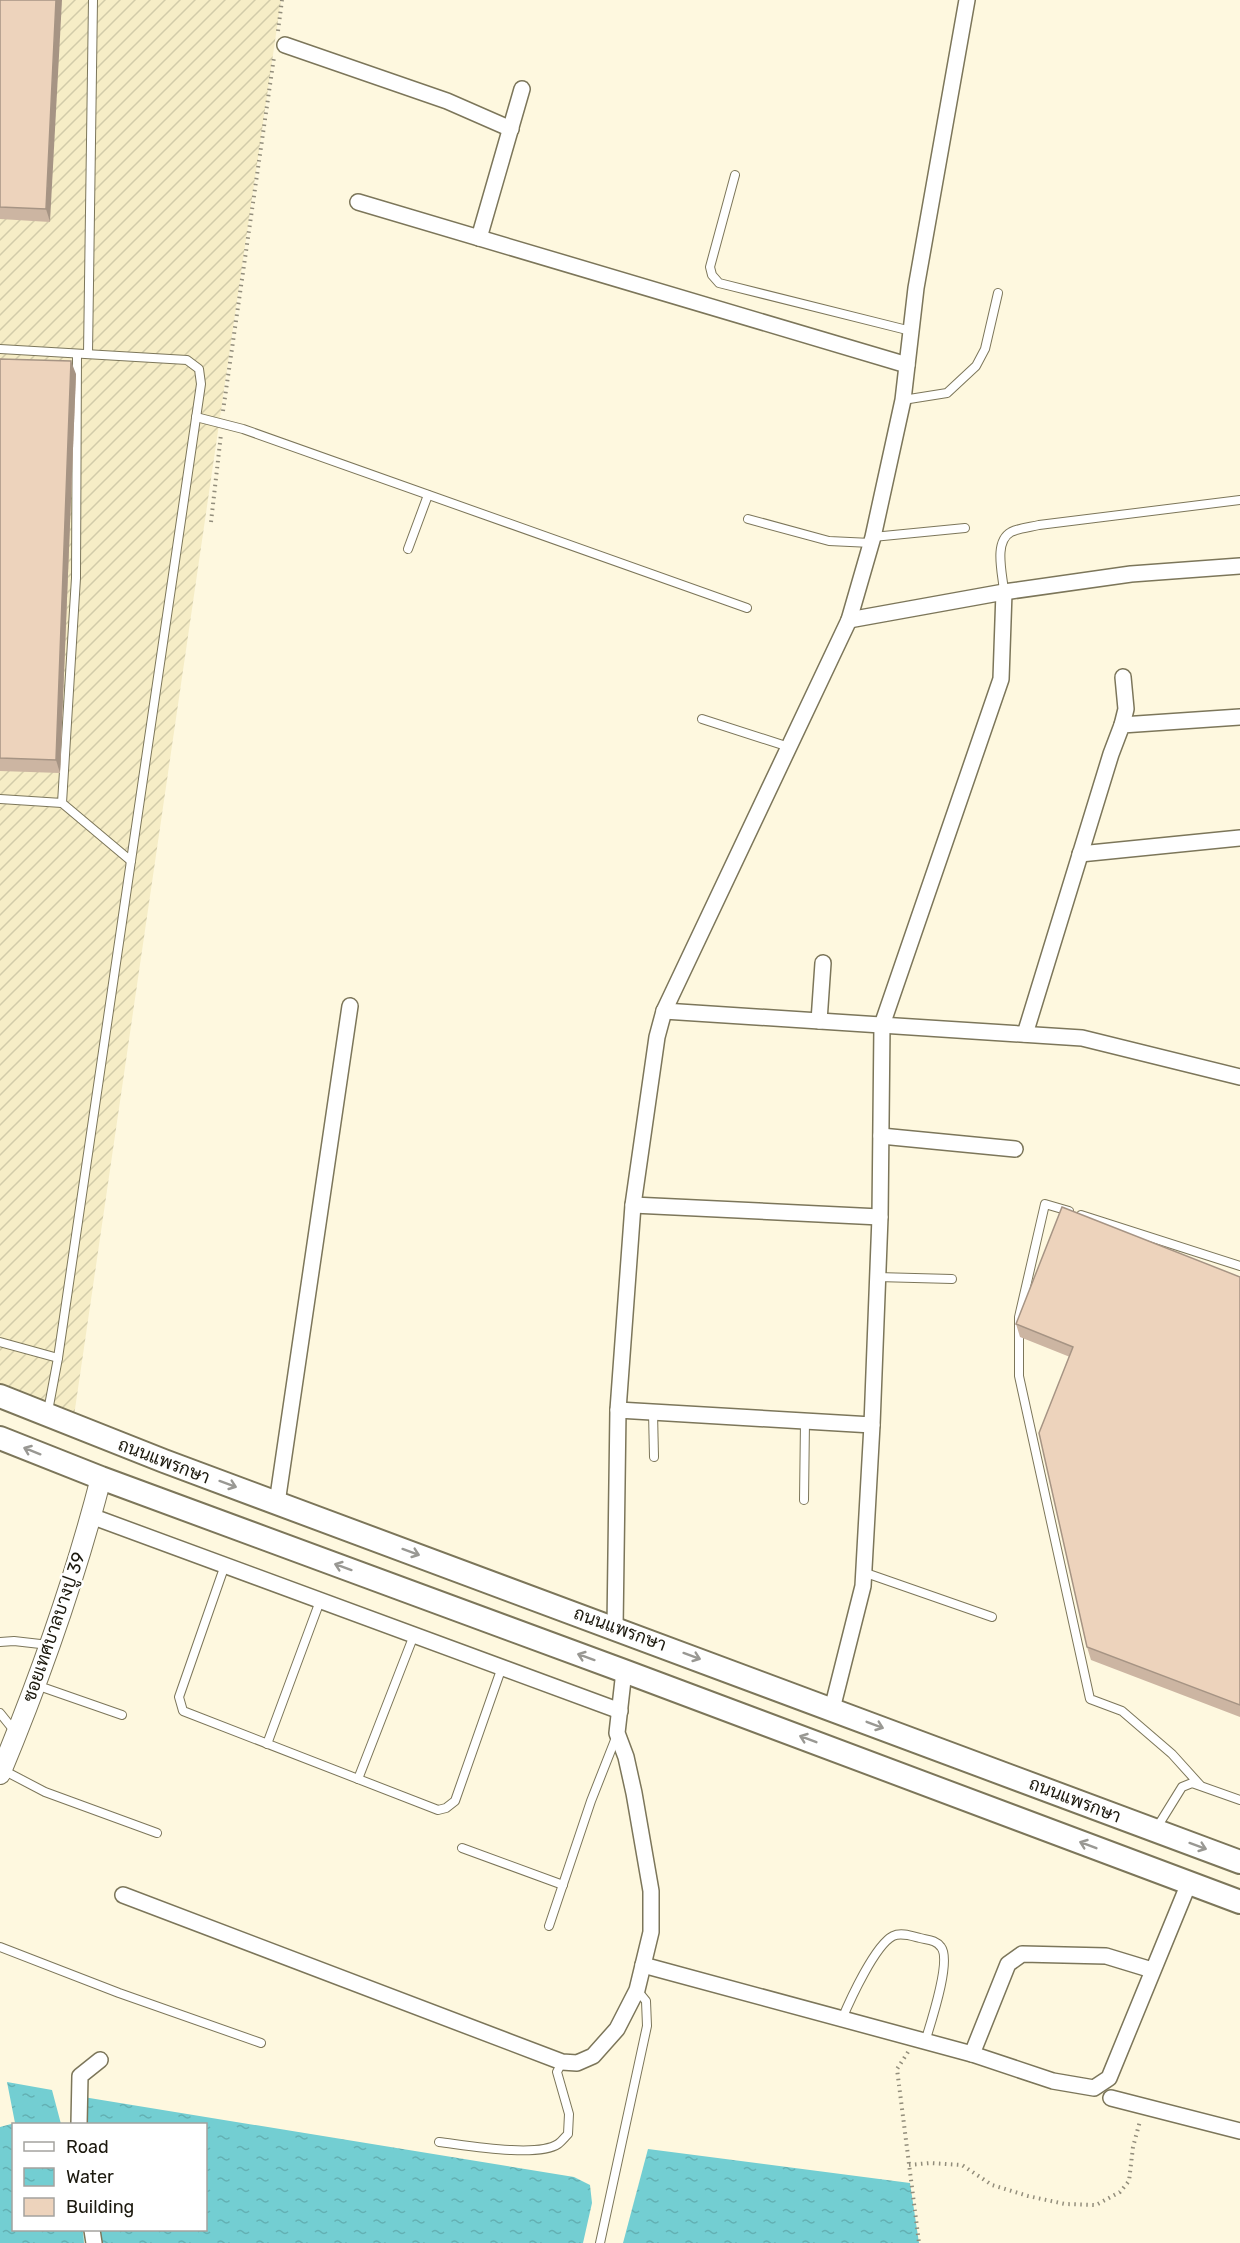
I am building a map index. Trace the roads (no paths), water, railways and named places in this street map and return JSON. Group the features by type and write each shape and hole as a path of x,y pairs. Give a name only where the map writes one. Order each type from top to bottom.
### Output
{"main road":[{"name":"ถนนแพรกษา","path":"0,1396 277,1503 1240,1862"},
{"name":"ถนนแพรกษา","path":"0,1438 101,1478 1240,1902"},
{"path":"1143,1866 1155,1830"}],"street":[{"path":"615,1628 618,1410 633,1205 657,1037 664,1011 849,620 872,540 903,400 916,288 967,0"},
{"path":"279,45 447,101 511,129"},
{"path":"479,238 522,89"},
{"path":"358,202 907,365"},
{"path":"849,620 1004,592 1131,574 1240,566"},
{"path":"832,1709 863,1586 878,1277 882,1025 1001,679 1004,592"},
{"path":"1024,1034 1122,725 1126,710 1123,677"},
{"path":"1122,725 1240,717"},
{"path":"1080,854 1240,838"},
{"path":"819,1021 823,963"},
{"path":"277,1503 350,1006"},
{"path":"664,1011 1082,1038 1240,1077"},
{"path":"881,1136 1015,1149"},
{"path":"633,1205 879,1217"},
{"path":"618,1410 872,1425"},
{"name":"ซอยเทศบาลบางปู 39","path":"1,1772 49,1645 101,1478"},
{"path":"91,1516 620,1711"},
{"path":"123,1894 562,2062 577,2063 593,2056 617,2029 637,1990 651,1932 651,1891 634,1793 626,1757 617,1733 624,1671"},
{"path":"643,1965 972,2054 1053,2081 1094,2088 1109,2078 1188,1883"},
{"path":"972,2054 1008,1964 1022,1954 1106,1956 1152,1970"},
{"path":"79,2123 80,2076 100,2060"},
{"path":"1111,2097 1240,2131"}],"lane":[{"path":"88,354 93,0"},
{"path":"735,175 710,267 712,275 719,283 911,331"},
{"path":"903,400 947,393 976,366 985,349 998,293"},
{"path":"0,349 187,360 199,369 201,384 58,1358 47,1416"},
{"path":"62,803 76,578 77,354"},
{"path":"196,417 243,429 747,608"},
{"path":"408,549 428,495"},
{"path":"1004,592 1000,552 1005,536 1012,531 1040,525 1240,500"},
{"path":"748,519 830,541 872,540 964,528"},
{"path":"702,719 789,747"},
{"path":"0,799 62,803 131,861"},
{"path":"1200,1785 1172,1754 1122,1711 1090,1699 1019,1376 1019,1317 1045,1204 1240,1266"},
{"path":"878,1277 952,1279"},
{"path":"0,1342 58,1358"},
{"path":"652,1412 654,1457"},
{"path":"804,1500 805,1421"},
{"path":"225,1565 179,1697 183,1711 438,1810 446,1808 454,1801 501,1668"},
{"path":"863,1572 992,1617"},
{"path":"267,1744 320,1601"},
{"path":"358,1779 414,1635"},
{"path":"0,1642 14,1641 49,1645"},
{"path":"35,1685 122,1715"},
{"path":"0,1713 16,1734"},
{"path":"549,1926 617,1733"},
{"path":"1,1772 45,1792 158,1833"},
{"path":"1155,1830 1182,1787 1192,1783 1240,1800"},
{"path":"462,1848 563,1885"},
{"path":"842,2019 867,1967 888,1940 893,1936 903,1935 933,1941 941,1947 944,1953 943,1970 935,2008 921,2041"},
{"path":"0,1947 119,1993 261,2043"},
{"path":"600,2243 647,2026 646,2001 637,1990"},
{"path":"439,2142 497,2149 536,2150 557,2145 568,2134 569,2114 557,2072 562,2062"}],"water":[{"path":"7,2082 52,2090 61,2123 15,2123"},
{"path":"71,2095 574,2177 590,2185 592,2203 583,2243 101,2243 100,2231 207,2231 207,2123 78,2123"},
{"path":"12,2124 12,2231 83,2231 84,2243 0,2243 0,2127"},
{"path":"648,2149 910,2183 919,2243 623,2243"}]}
